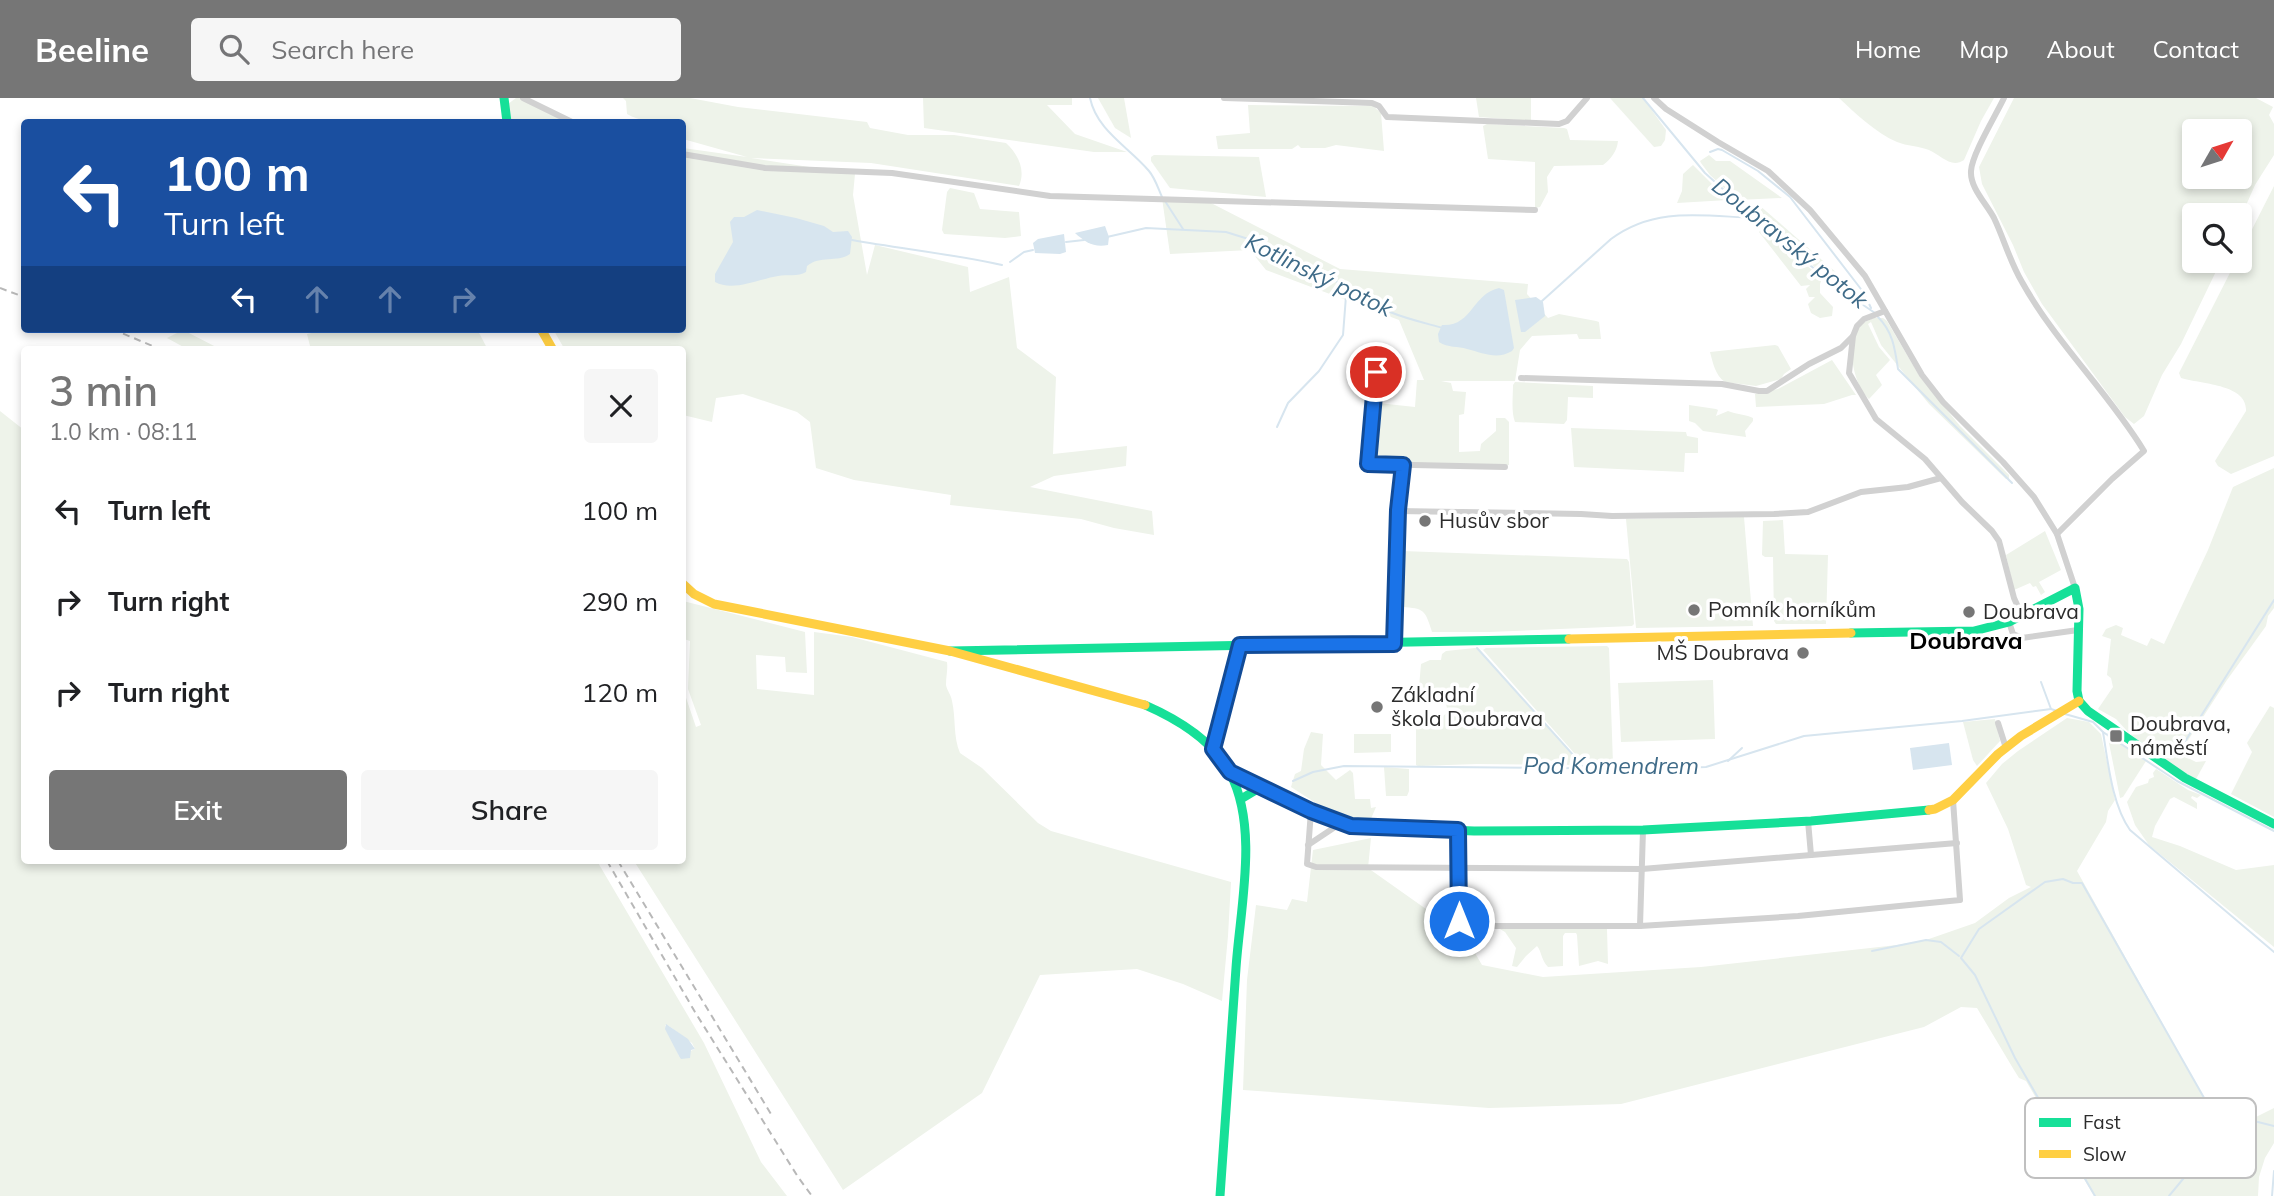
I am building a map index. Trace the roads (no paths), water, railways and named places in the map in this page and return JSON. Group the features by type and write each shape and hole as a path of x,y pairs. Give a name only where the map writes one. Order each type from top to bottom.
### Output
{"street":[{"path":"504,98 507,119"},
{"path":"523,98 566,119"},
{"path":"1224,98 1373,103 1379,106 1387,117 1559,124 1567,121 1587,98"},
{"path":"1654,98 1666,109 1768,171 1810,210 1865,276 1922,375 1943,402 2034,497 2057,534 2075,588 2079,609 2079,701 2100,721 2185,778 2274,824"},
{"path":"2004,98 1976,153 1971,169 1972,183 1993,217 2021,281 2085,373 2125,421 2144,451 2057,534"},
{"path":"686,155 765,168 892,173 1050,196 1535,210"},
{"path":"1521,379 1722,384 1767,391 1809,364 1841,348 1853,336 1864,318 1885,311"},
{"path":"1853,336 1849,373 1865,402 1876,419 1924,459 1999,541 2014,598 2022,616"},
{"path":"1376,372 1368,464 1505,467"},
{"path":"1394,644 1398,510 1403,465"},
{"path":"1398,510 1612,516 1808,512 1861,492 1908,487 1941,478"},
{"path":"686,587 714,604 950,651 1146,705 1184,725 1213,749 1230,772 1241,799 1245,834 1220,1196"},
{"path":"950,651 1974,631 2009,622 2075,588"},
{"path":"2009,622 2013,634 2022,638 2078,630"},
{"path":"1213,749 1240,645"},
{"path":"1230,772 1311,811 1351,826 1458,830 1643,830 1808,821 1935,809 1953,800 2006,748 2079,701"},
{"path":"1998,723 2006,748"},
{"path":"1241,799 1261,787"},
{"path":"1458,830 1459,921 1465,926 1640,926 1798,916 1960,900 1953,800"},
{"path":"1311,811 1307,864 1316,867 1642,869 1957,843"},
{"path":"1808,821 1811,855"},
{"path":"1308,845 1342,823"},
{"path":"1640,926 1643,830"}],"waterway":[{"path":"1090,98 1099,120 1149,171 1162,197"},
{"name":"Kotlinský potok","path":"1643,98 1705,173 1784,244 1838,288 1875,313"},
{"path":"1710,152 1722,150 1758,171 1790,197 1864,293 1871,308"},
{"path":"1165,201 1183,229"},
{"name":"Kotlinský potok","path":"1542,301 1611,239 1645,222 1680,215 1754,218"},
{"name":"Kotlinský potok","path":"1107,237 1146,228 1226,232 1258,242 1296,264"},
{"name":"Kotlinský potok","path":"852,240 1002,265"},
{"name":"Kotlinský potok","path":"1066,242 1084,240"},
{"name":"Kotlinský potok","path":"1010,262 1024,252 1033,250"},
{"name":"Kotlinský potok","path":"1316,276 1344,285 1390,312 1443,328"},
{"path":"1277,427 1288,403 1319,371 1343,335 1348,289"},
{"name":"Doubravský potok","path":"1878,317 1890,335 1898,369 2012,483"},
{"path":"2179,751 2274,600"},
{"path":"1477,648 1584,767"},
{"name":"Doubravský potok","path":"2041,682 2051,709 2057,711"},
{"name":"Pod Komendrem","path":"1293,781 1313,772 1344,766 1653,769 1706,767 1804,736 1962,721 2051,709"},
{"name":"Doubravský potok","path":"2065,714 2093,722 2103,732 2177,781 2274,831"},
{"path":"2103,732 2115,796 2130,830 2274,952"},
{"name":"Pod Komendrem","path":"1728,761 1742,748"},
{"path":"2038,1098 2015,1058 1975,975 1961,958 1979,929 2045,882 2063,879 2082,883 2204,1098"},
{"path":"1872,951 1926,940 1941,942 1959,956"},
{"path":"2256,1122 2274,1126"},
{"path":"2272,1196 2274,1171"},
{"path":"2085,1178 2095,1196"},
{"path":"2169,1196 2184,1178"}],"railway":[{"path":"0,288 21,296"},
{"path":"122,333 152,346"},
{"path":"609,864 695,1012 812,1196"},
{"path":"620,864 771,1114"}],"place":[{"name":"Husův sbor","path":"1425,521"},
{"name":"Pomník horníkům","path":"1694,610"},
{"name":"Doubrava","path":"1969,612"},
{"name":"MŠ Doubrava","path":"1803,653"},
{"name":"Základní škola Doubrava","path":"1377,707"},
{"name":"Doubrava, náměstí","path":"2116,736"}],"district":[{"name":"Doubrava","path":"1966,641"}]}
